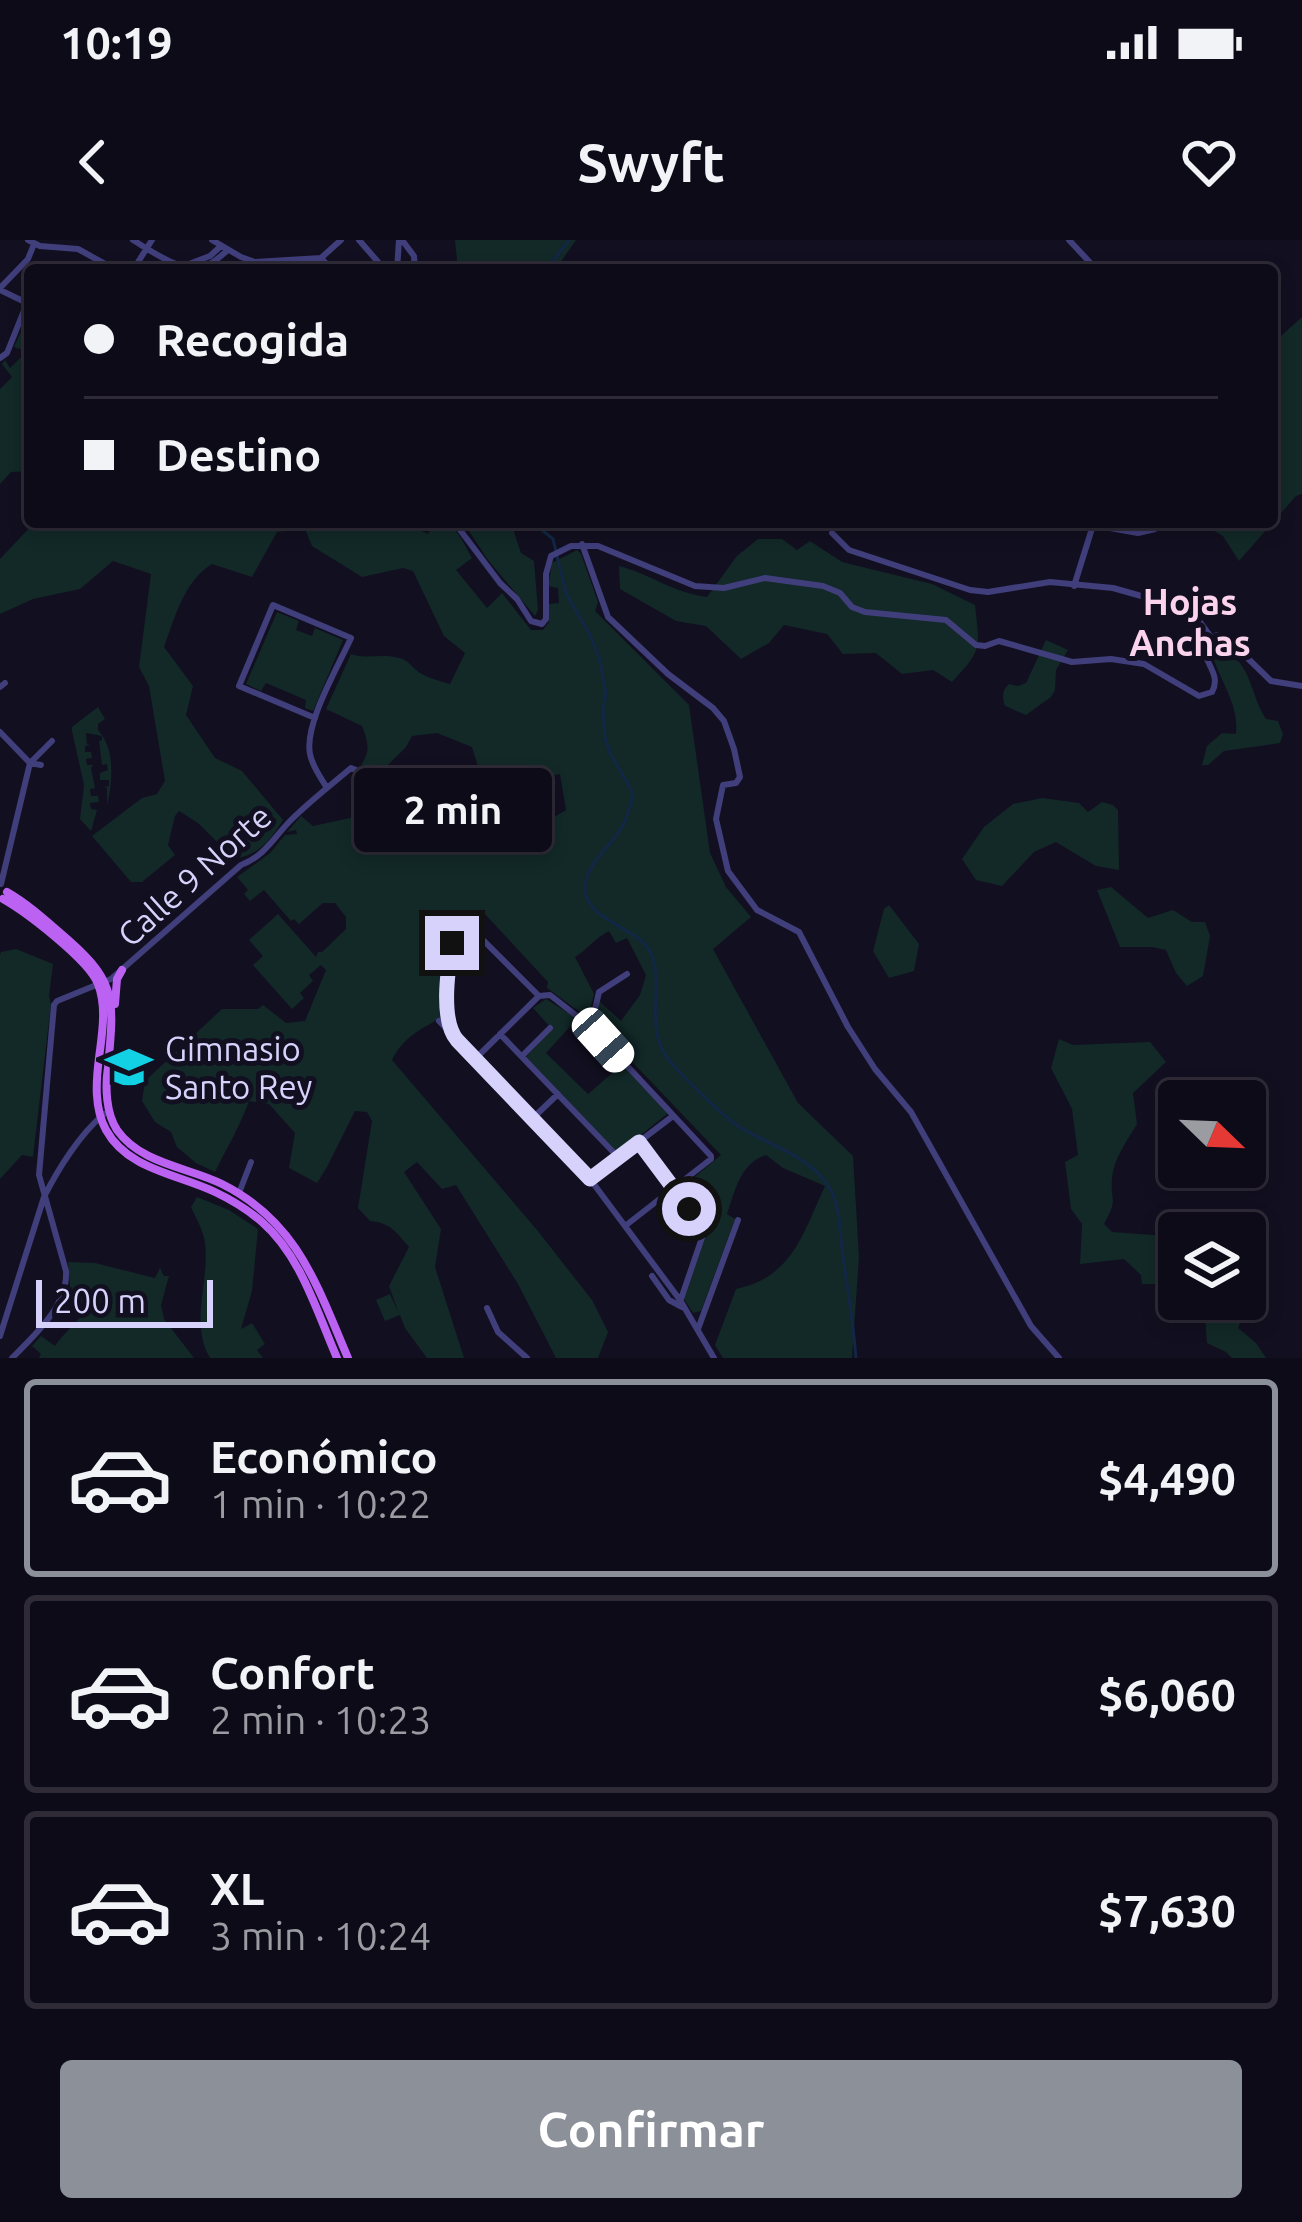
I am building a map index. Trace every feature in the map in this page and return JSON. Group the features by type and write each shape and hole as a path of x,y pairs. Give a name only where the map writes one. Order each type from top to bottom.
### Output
{"main road":[{"path":"2,892 23,902 89,958 112,1018"},
{"path":"122,970 112,1018 104,1127 119,1148 141,1163 214,1191 247,1210 278,1238 296,1265 337,1358"},
{"path":"102,983 97,1076 105,1114 146,1155 218,1182 270,1216 300,1252 348,1358"}],"street":[{"path":"133,240 149,244 180,264"},
{"path":"212,240 255,262 321,258 341,240"},
{"path":"359,240 381,264"},
{"path":"1069,240 1091,264"},
{"path":"0,289 28,259 31,242 79,249 105,264"},
{"path":"191,264 225,248"},
{"path":"321,258 326,264"},
{"path":"2,354 24,309"},
{"path":"458,528 536,625 545,619 551,556 581,544 598,546 695,586 724,588 765,578 824,586 865,613 946,620 976,645 999,641 1072,662 1111,659 1144,664 1199,696 1215,686 1203,651 1216,635 1228,640 1271,681 1302,686"},
{"path":"1074,586 1092,528"},
{"path":"1112,528 1127,532 1154,529"},
{"path":"832,532 849,550 970,590 988,592 1050,582 1144,595 1197,618 1211,637"},
{"path":"581,544 608,617 724,721 740,777 736,783 723,785 716,819 728,871 758,910 799,932 848,1027 910,1112 1031,1326 1059,1358"},
{"path":"315,718 239,686 273,605 351,638 315,718 309,746 310,758 327,788"},
{"path":"0,732 30,764 41,765"},
{"path":"2,892 4,866 30,764 52,741"},
{"name":"Calle 9 Norte","path":"44,1197 40,1175 54,1005 122,970 241,865 272,845 288,823 327,788 351,768 356,770"},
{"path":"449,1030 452,943 468,926 539,996"},
{"path":"591,1027 599,992 627,974"},
{"path":"475,1058 539,996 550,995 591,1027 711,1156 625,1226"},
{"path":"439,1021 590,1179 683,1304 715,1358"},
{"path":"521,1056 550,1028"},
{"path":"500,1034 618,1157"},
{"path":"532,1118 558,1094"},
{"path":"0,1336 52,1180 105,1114"},
{"path":"590,1179 674,1115"},
{"path":"639,1142 704,1229 683,1304"},
{"path":"238,1193 251,1162"},
{"path":"12,1358 61,1300 67,1285 44,1197"},
{"path":"698,1329 738,1220"},
{"path":"652,1276 669,1300 683,1304"},
{"path":"487,1308 498,1332 526,1358"}],"green space":[{"path":"455,240 576,240 559,264 457,264"},
{"path":"1302,317 1302,494 1278,517 1278,339"},
{"path":"23,327 24,327 24,350 14,347"},
{"path":"23,358 24,471 11,472 0,484 0,389 12,377 2,364 5,360 10,368"},
{"path":"29,528 416,528 428,534 431,528 451,528 472,558 456,570 487,608 502,593 531,630 543,630 549,622 548,604 559,603 558,588 548,586 552,563 577,550 598,602 595,611 689,705 710,853 726,887 751,917 713,949 798,1103 853,1156 859,1257 852,1358 723,1358 715,1345 736,1289 755,1283 783,1264 825,1186 783,1168 766,1155 750,1164 736,1187 727,1214 735,1219 701,1311 693,1313 684,1299 708,1230 679,1190 721,1155 598,1026 599,1001 621,1021 640,995 646,975 627,938 616,943 609,931 575,957 594,994 588,1018 547,988 548,982 483,912 470,919 448,940 445,1022 442,1018 413,1034 392,1060 592,1300 608,1332 598,1358 556,1358 518,1284 456,1185 442,1189 417,1162 404,1172 441,1229 435,1267 464,1358 427,1358 400,1315 385,1321 376,1300 390,1294 399,1314 389,1286 409,1247 392,1229 370,1221 358,1208 372,1121 367,1112 355,1111 317,1183 289,1168 295,1133 269,1104 249,1101 215,1172 177,1147 171,1132 155,1122 142,1101 145,1081 222,1009 263,1005 286,1023 305,1021 326,970 321,965 309,975 313,981 292,1009 253,965 263,956 249,940 278,914 316,957 346,929 346,917 335,903 323,903 299,924 264,890 250,901 237,877 270,853 285,835 297,834 296,830 287,832 301,816 313,826 485,789 472,747 437,733 412,736 388,765 361,765 367,746 362,726 326,709 351,654 399,658 425,676 450,684 465,653 444,636 413,571 403,568 362,577 312,546 305,529 277,532 252,577 212,564 202,571 187,590 164,647 193,686 186,715 215,758 242,771 283,820 263,846 234,859 179,811 168,845 175,855 142,882 131,882 92,836 142,798 157,794 165,781 149,686 139,667 151,574 113,561 80,589 33,599 0,614 0,559","holes":["560,774 566,810 544,823 519,801 526,782"]},
{"path":"467,528 515,528 521,553 534,561 535,616"},
{"path":"1209,528 1268,528 1239,561 1223,536"},
{"path":"758,539 782,539 797,550 810,541 842,562 932,584 975,605 978,640 974,655 952,682 933,670 902,674 876,653 843,654 827,634 784,625 769,643 741,659 706,626 676,621 620,589 619,566 707,597 737,556"},
{"path":"277,612 299,621 296,630 312,636 315,628 343,640 313,711 305,708 306,700 266,683 261,691 246,684"},
{"path":"1046,640 1068,650 1056,670 1051,697 1026,715 1005,706 1005,689 1009,684 1026,683"},
{"path":"1225,650 1246,673 1266,719 1278,721 1283,734 1280,743 1224,751 1202,765 1207,746 1222,733 1236,734 1232,703 1213,657"},
{"path":"98,707 105,719 98,730 104,737 110,755 111,775 107,805 104,787 109,780 100,780 100,773 108,770 107,764 102,765 102,736 86,733 90,745 85,752 91,752 92,758 86,759 87,765 93,765 95,788 90,789 91,796 98,796 99,802 90,803 97,810 91,831 80,819 84,785 72,727"},
{"path":"1042,798 1079,803 1088,812 1102,802 1113,805 1118,810 1119,870 1096,866 1056,842 1034,852 1002,886 976,880 962,859 984,827 1013,804"},
{"path":"1111,887 1148,918 1173,910 1192,922 1205,922 1210,936 1203,976 1187,986 1166,950 1120,947 1097,890"},
{"path":"889,905 919,944 914,971 889,978 873,951"},
{"path":"16,949 53,964 51,1004 33,1157 22,1155 0,1179 0,955"},
{"path":"546,999 575,1021 546,1053 588,1094 625,1062 670,1107 621,1151 526,1057 552,1029 533,1008"},
{"path":"1059,1039 1073,1045 1150,1042 1166,1062 1133,1093 1137,1124 1115,1164 1113,1204 1104,1224 1112,1232 1158,1235 1158,1284 1142,1284 1141,1275 1124,1259 1080,1264 1082,1224 1071,1209 1065,1162 1078,1155 1072,1109 1051,1068"},
{"path":"197,1197 258,1229 252,1291 241,1329 252,1323 265,1344 257,1350 263,1358 210,1358 204,1345 205,1243 191,1207"},
{"path":"68,1262 95,1263 155,1278 160,1268 169,1276 161,1305 164,1319 194,1358 39,1358 41,1354 32,1346 41,1336 55,1346 85,1312 67,1296"},
{"path":"1205,1320 1241,1320 1238,1328 1266,1358 1232,1358 1207,1343"}],"waterway":[{"path":"551,264 569,240"},
{"path":"539,528 553,539 566,593 600,661 606,694 605,738 633,793 622,827 589,873 588,900 649,950 656,973 656,1029 666,1056 731,1120 805,1162 826,1182 838,1214 856,1358"}],"place":[{"name":"Gimnasio Santo Rey","path":"129,1067"}],"district":[{"name":"Hojas Anchas","path":"1190,622"}],"route":[{"path":"452,943 449,1030 457,1040 590,1179 639,1142 689,1209"}]}
